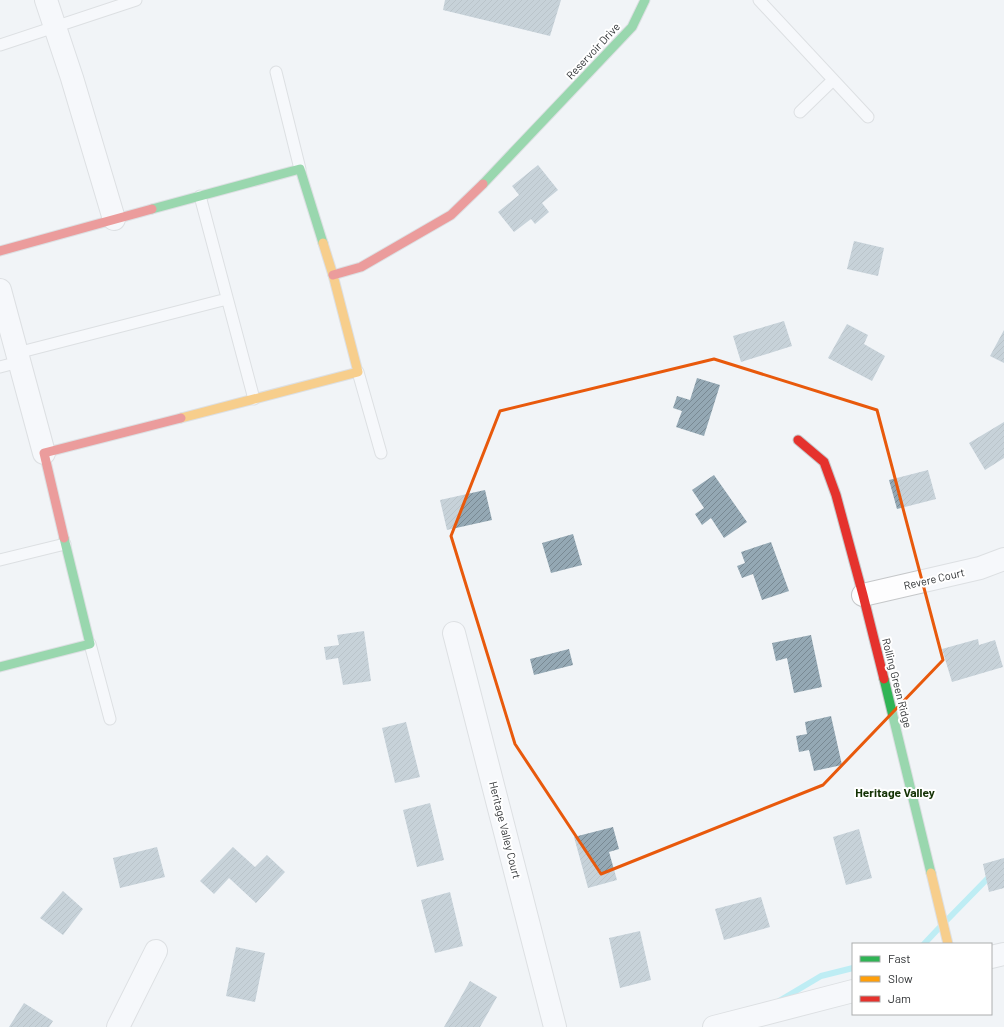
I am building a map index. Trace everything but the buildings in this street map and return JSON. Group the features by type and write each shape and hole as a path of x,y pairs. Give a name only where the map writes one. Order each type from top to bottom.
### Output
{"street":[{"path":"46,0 72,78 114,219"},
{"name":"Reservoir Drive","path":"333,275 361,267 451,215 492,176 632,27 645,0"},
{"path":"0,250 300,169 333,275 358,372 44,453"},
{"path":"0,290 12,361 44,453 90,644 0,667"},
{"name":"Rolling Green Ridge","path":"798,440 824,462 836,495 863,595 948,943"},
{"name":"Revere Court","path":"863,595 921,583 980,568 1004,559"},
{"name":"Heritage Valley Court","path":"454,633 555,1027"},
{"path":"118,1027 156,951"},
{"path":"992,957 1004,954"},
{"path":"714,1027 852,991"}],"lane":[{"path":"0,46 136,0"},
{"path":"759,0 868,117"},
{"path":"276,72 300,169"},
{"path":"800,112 833,80"},
{"path":"200,196 254,399"},
{"path":"12,361 227,299"},
{"path":"358,372 381,453"},
{"path":"0,560 65,544"},
{"path":"90,644 110,719"}],"highlighted area":[{"path":"714,359 877,410 943,660 823,785 601,874 515,744 451,536 500,411"}],"waterway":[{"path":"947,920 991,875"},
{"path":"925,943 939,928"},
{"path":"779,1001 821,976 852,968"}],"traffic: fast":[{"path":"483,184 632,27 645,0"},
{"path":"152,209 300,169 323,243"},
{"path":"0,667 90,644 64,538"},
{"path":"884,679 931,873"}],"traffic: slow":[{"path":"181,418 358,372 333,275 323,243"},
{"path":"931,873 948,943"}],"traffic: jam":[{"path":"333,275 361,267 451,215 483,184"},
{"path":"0,251 152,209"},
{"path":"64,538 44,453 181,418"},
{"path":"798,440 824,462 836,495 884,679"}],"district":[{"name":"Heritage Valley","path":"895,793"}]}
